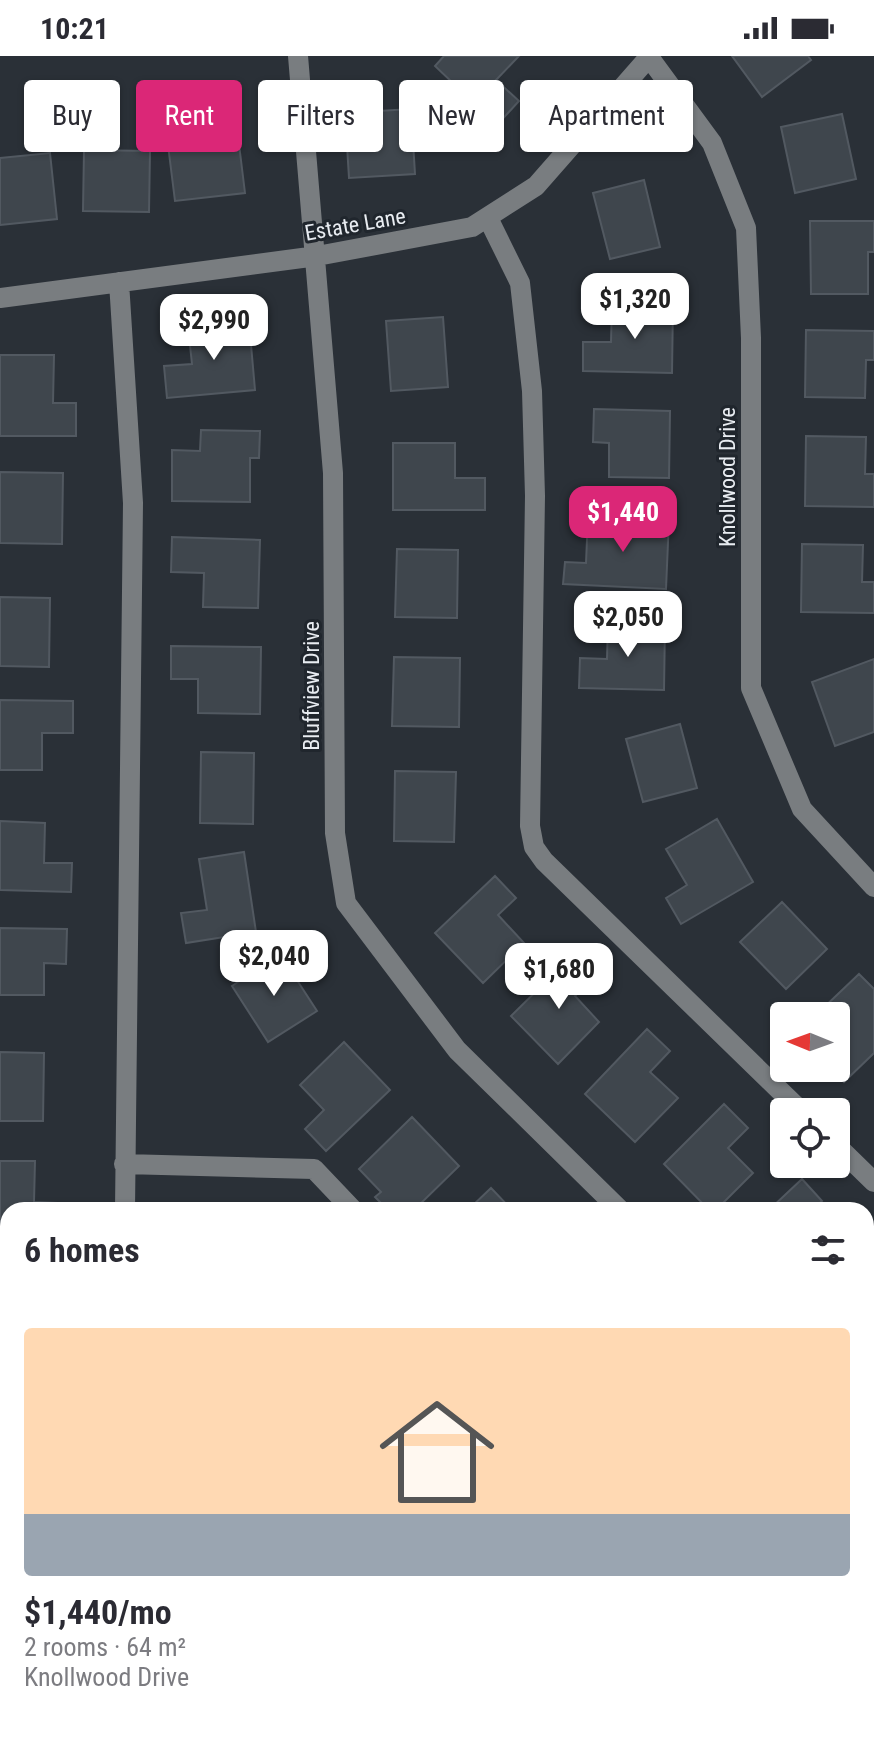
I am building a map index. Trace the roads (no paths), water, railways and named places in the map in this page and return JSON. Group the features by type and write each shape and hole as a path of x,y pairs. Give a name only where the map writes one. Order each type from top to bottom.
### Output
{"street":[{"name":"Bluffview Drive","path":"298,56 333,473 335,833 346,903 457,1050 612,1202"},
{"name":"Estate Lane","path":"0,298 317,256 472,227 536,186 649,57"},
{"name":"Knollwood Drive","path":"649,57 712,143 746,228 751,338 751,688 802,809 874,887"},
{"path":"488,218 520,283 532,391 535,496 530,826 534,847 544,861 788,1098"},
{"path":"119,282 133,503 125,1202"},
{"path":"850,1159 874,1182"},
{"path":"124,1164 314,1169 345,1202"}]}
